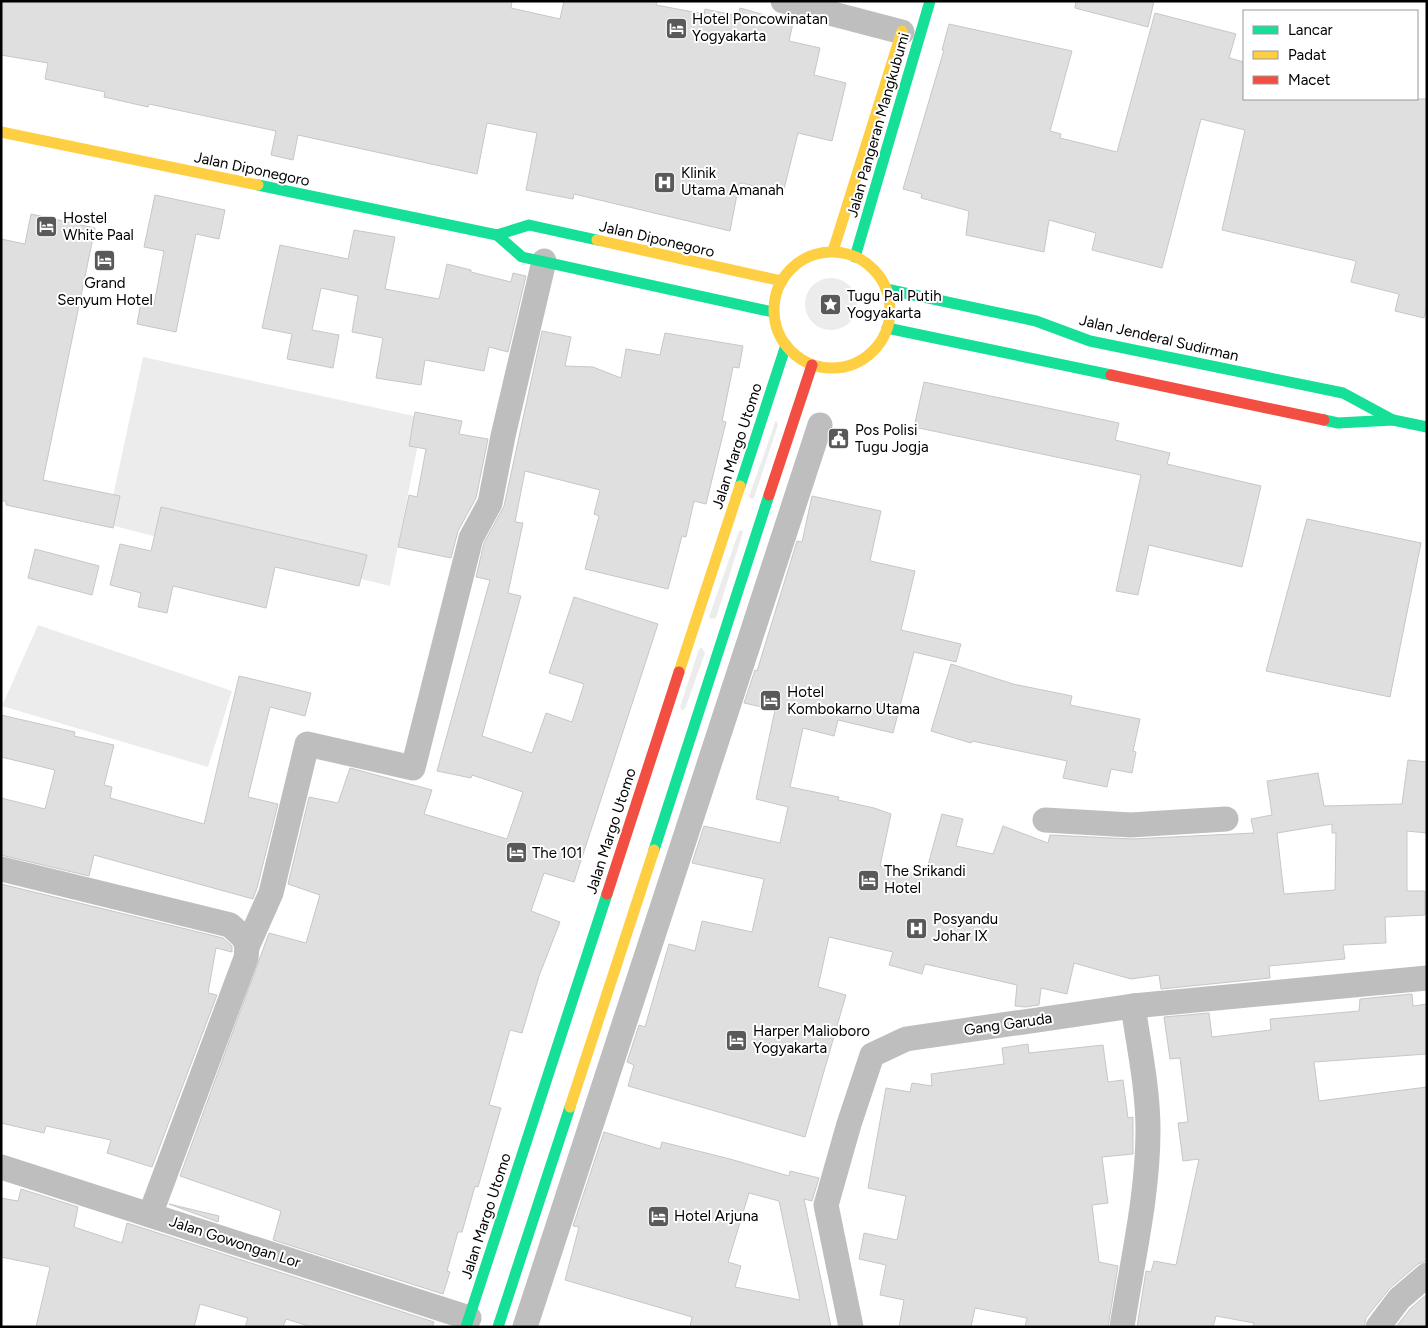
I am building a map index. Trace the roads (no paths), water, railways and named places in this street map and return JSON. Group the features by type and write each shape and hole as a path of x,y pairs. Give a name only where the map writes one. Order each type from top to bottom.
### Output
{"main road":[{"name":"Jalan Pangeran Mangkubumi","path":"855,257 930,1"},
{"name":"Jalan Pangeran Mangkubumi","path":"833,251 904,24"},
{"name":"Jalan Diponegoro","path":"1,132 497,235 522,256 773,312"},
{"name":"Jalan Diponegoro","path":"497,235 529,225 782,281"},
{"path":"833,251 855,257 876,271 886,289 890,308 887,328 877,346 862,359 846,366 812,365 786,345 778,330 773,312 775,296 788,272 802,260 833,251"},
{"name":"Jalan Jenderal Sudirman","path":"886,289 1036,321 1166,372 1338,423 1393,420 1427,427"},
{"name":"Jalan Jenderal Sudirman","path":"887,328 1166,372 1343,394 1393,420"},
{"name":"Jalan Margo Utomo","path":"482,1324 540,1099 786,345"},
{"path":"482,1324 562,1106 601,984 647,870 812,365"},
{"path":"732,511 761,520"},
{"path":"693,629 722,639"},
{"path":"659,733 689,740"},
{"path":"618,861 647,870"},
{"path":"579,977 601,984"},
{"path":"540,1099 562,1106"}],"street":[{"path":"783,1 904,24"},
{"path":"150,1215 246,958 247,947 271,892 307,744 413,768 471,538 490,503 503,436 544,261"},
{"path":"525,1327 820,425"},
{"path":"1045,820 1131,825 1226,820"},
{"path":"1,869 230,925 244,938 247,947"},
{"name":"Gang Garuda","path":"851,1327 826,1205 849,1124 872,1055 906,1039 1133,1006 1427,978"},
{"path":"1122,1327 1147,1169 1148,1149 1147,1096 1133,1006"},
{"name":"Jalan Gowongan Lor","path":"1,1167 482,1324"},
{"path":"1378,1327 1399,1299 1427,1275"}],"place":[{"name":"Hotel Poncowinatan Yogyakarta","path":"676,28"},
{"name":"Klinik Utama Amanah","path":"665,182"},
{"name":"Hostel White Paal","path":"47,227"},
{"name":"Grand Senyum Hotel","path":"105,260"},
{"name":"Tugu Pal Putih Yogyakarta","path":"831,305"},
{"name":"Pos Polisi Tugu Jogja","path":"839,439"},
{"name":"Hotel Kombokarno Utama","path":"771,701"},
{"name":"The 101","path":"516,853"},
{"name":"The Srikandi Hotel","path":"868,880"},
{"name":"Posyandu Johar IX","path":"917,928"},
{"name":"Harper Malioboro Yogyakarta","path":"737,1040"},
{"name":"Hotel Arjuna","path":"658,1216"}]}
